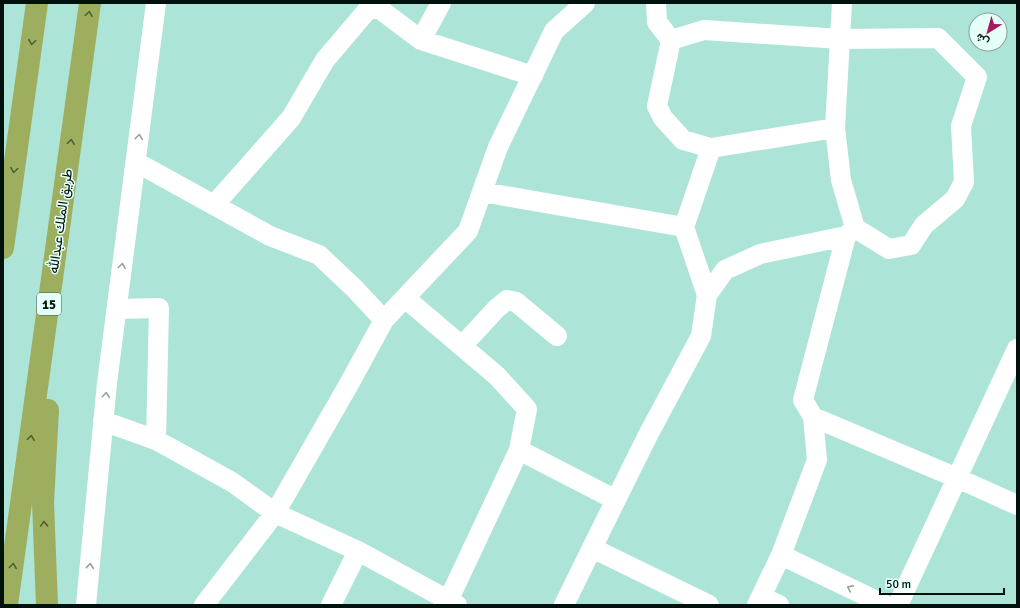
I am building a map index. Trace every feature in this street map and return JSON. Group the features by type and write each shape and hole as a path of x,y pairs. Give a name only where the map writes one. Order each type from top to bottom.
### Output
{"highway":[{"path":"3,248 37,3"},
{"name":"طريق الملك عبدالله","path":"7,605 90,3"},
{"path":"46,605 43,503 57,248"}],"street":[{"path":"86,605 103,421 156,3"},
{"path":"421,40 441,3"},
{"path":"204,605 275,513 350,384 384,320 468,231 498,147 554,31 585,3"},
{"path":"656,3 657,22 671,40 657,106 663,118 683,140 711,148 835,128"},
{"path":"779,605 759,601 781,555 817,460 813,417 803,400 851,232 841,180 835,128 842,3"},
{"path":"214,205 291,118 325,60 368,5 381,10 421,40 533,76"},
{"path":"671,40 704,30 840,39 938,38 977,77 961,126 964,182 955,199 924,225 911,245 889,249 851,232 760,254 725,270 707,295"},
{"path":"564,605 648,435 701,336 707,295 684,227 711,148"},
{"path":"136,162 270,236 318,255 354,288 384,320"},
{"path":"482,192 684,227"},
{"path":"103,421 156,440 232,482 275,513 358,551 450,604 519,450 528,409 496,376 405,298"},
{"path":"462,346 497,308 507,300 516,302 556,336"},
{"path":"117,309 159,308 156,440"},
{"path":"898,605 1017,349"},
{"path":"813,417 957,478 1017,506"},
{"path":"519,450 616,500"},
{"path":"592,548 709,605"},
{"path":"331,605 358,551"},
{"path":"781,555 885,605"}]}
